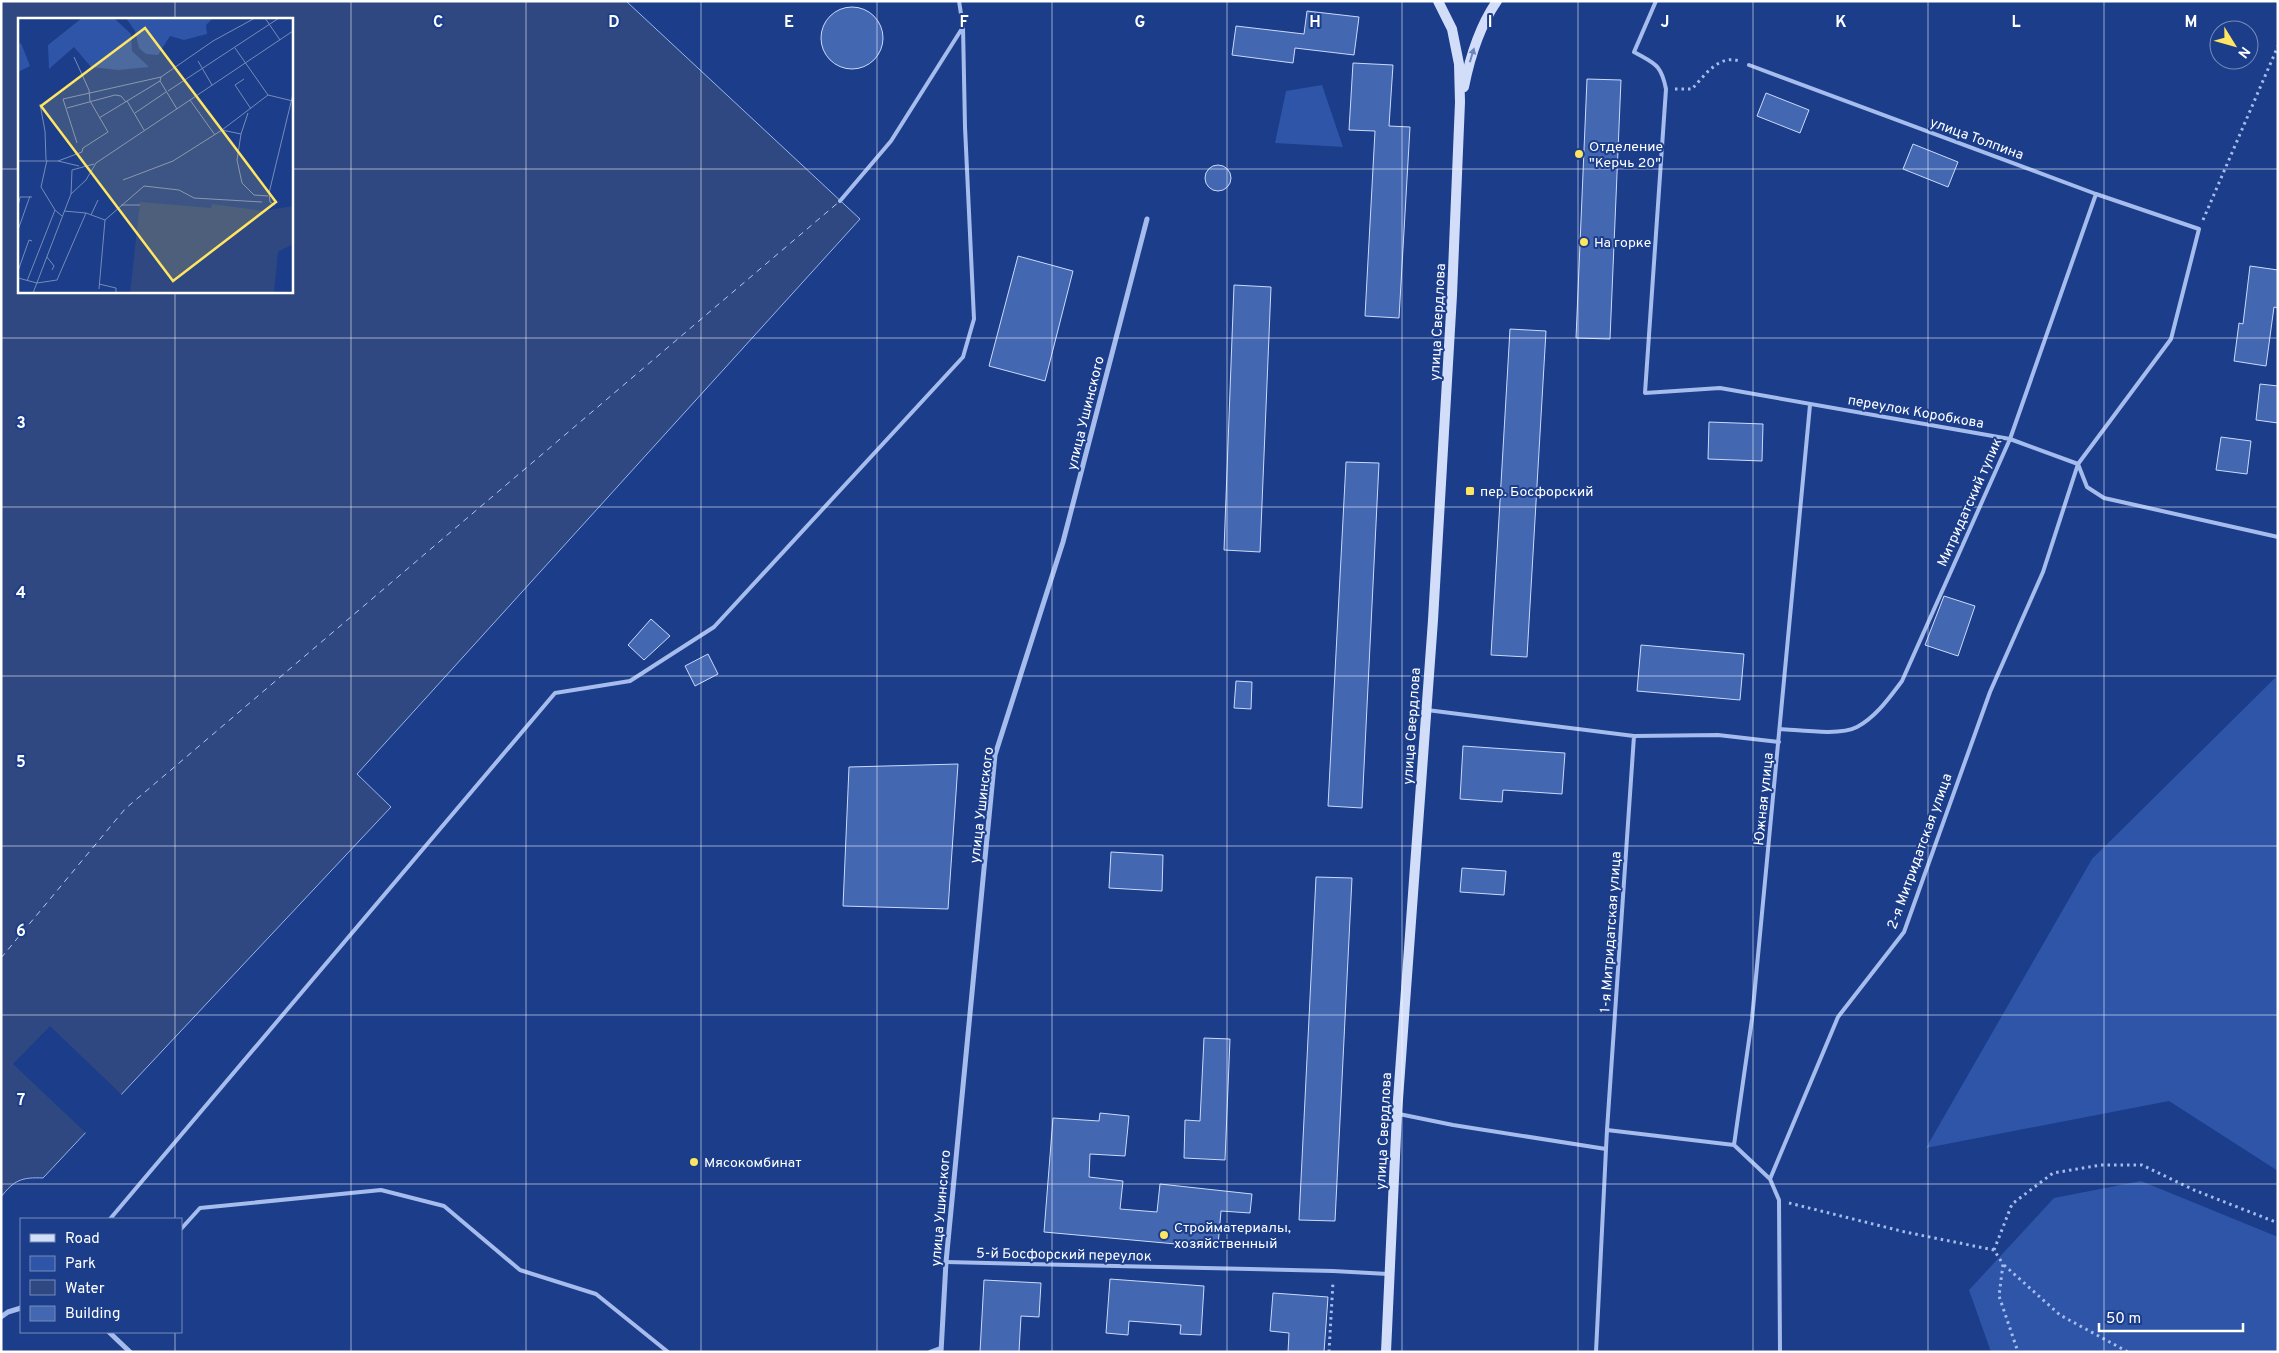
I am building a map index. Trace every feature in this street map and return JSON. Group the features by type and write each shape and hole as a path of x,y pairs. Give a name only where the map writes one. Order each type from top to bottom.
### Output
{"main road":[{"path":"1438,1 1452,29 1459,64 1460,102"},
{"path":"1460,102 1476,41 1488,14 1497,1"},
{"name":"улица Свердлова","path":"1386,1352 1396,1113 1426,710 1452,295 1460,102"}],"street":[{"name":"улица Ушинского","path":"941,1350 946,1262 995,755 1064,542 1147,219"},
{"path":"1,1317 8,1312 20,1308"},
{"path":"111,1333 130,1352"}],"lane":[{"path":"111,1218 555,693 630,681 714,627 963,357 974,318 965,127 963,27 959,1"},
{"path":"1656,1 1634,52 1650,61 1663,72 1666,89"},
{"path":"840,201 891,141 963,27"},
{"name":"улица Толпина","path":"1749,65 2096,194 2199,230"},
{"name":"переулок Коробкова","path":"1666,89 1645,394 1720,388 2010,439 2078,464"},
{"name":"Митридатский тупик","path":"1780,729 1842,731 1856,728 1882,708 1902,681 2010,439 2096,194"},
{"name":"2-я Митридатская улица","path":"1770,1179 1838,1017 1904,932 1990,692 2043,572 2078,464 2170,339 2199,230"},
{"name":"Южная улица","path":"1734,1145 1752,1019 1780,742 1810,405"},
{"path":"2078,464 2087,487 2104,498 2278,537"},
{"path":"1426,710 1634,736 1718,735 1780,742"},
{"name":"1-я Митридатская улица","path":"1606,1149 1634,736"},
{"path":"1396,1113 1452,1125 1606,1149 1596,1352"},
{"path":"1607,1130 1734,1145 1770,1179 1778,1200 1780,1352"},
{"path":"182,1228 200,1208 381,1190 444,1206 520,1270 596,1294 668,1352"},
{"name":"5-й Босфорский переулок","path":"946,1262 1390,1274"},
{"path":"930,1352 941,1350"}],"path":[{"path":"2199,230 2278,46"},
{"path":"1666,89 1692,89 1719,62 1734,59 1749,65"},
{"path":"1994,1250 2012,1204 2054,1172 2101,1165 2142,1165 2194,1190 2278,1223"},
{"path":"1778,1200 1905,1232 1994,1250 2014,1277 2032,1289 2060,1316 2128,1352"},
{"path":"2003,1264 1999,1296 2018,1352"},
{"path":"1329,1352 1333,1271"}],"green space":[{"path":"1322,85 1343,147 1275,143 1286,91"},
{"path":"2278,675 2278,1171 2169,1101 1926,1148 2092,859"},
{"path":"2141,1181 2278,1237 2278,1352 1991,1352 1969,1290 2054,1198"}],"water":[{"path":"1,1 626,1 860,219 357,774 391,807 43,1178 24,1179 10,1187 1,1197"}],"pier":[{"path":"50,1026 123,1096 87,1134 13,1064"}],"building":[{"path":"846,7 858,7 874,16 881,26 883,38 881,50 874,60 858,69 846,69 835,64 826,55 821,44 821,32 826,21 835,12"},
{"path":"1307,11 1359,17 1354,55 1295,48 1293,63 1232,55 1236,26 1304,34"},
{"path":"1353,63 1393,65 1389,126 1410,127 1399,318 1365,316 1375,131 1349,130"},
{"path":"1587,79 1621,80 1610,339 1576,338"},
{"path":"1766,93 1809,110 1800,133 1757,116"},
{"path":"1913,144 1958,162 1948,187 1903,169"},
{"path":"1218,165 1227,169 1231,178 1227,187 1218,191 1209,187 1205,178 1209,169"},
{"path":"1018,256 1073,271 1045,381 989,366"},
{"path":"2250,266 2278,270 2278,308 2274,307 2266,366 2234,361 2239,323 2243,324"},
{"path":"1234,285 1271,287 1260,552 1224,550"},
{"path":"1510,329 1546,331 1527,657 1491,655"},
{"path":"2260,384 2278,386 2278,423 2256,420"},
{"path":"1709,422 1763,424 1762,461 1708,459"},
{"path":"2221,437 2251,441 2247,474 2216,470"},
{"path":"1346,462 1379,463 1362,808 1328,806"},
{"path":"1944,596 1975,606 1958,656 1925,645"},
{"path":"651,619 670,636 644,660 628,645"},
{"path":"1641,645 1744,654 1740,700 1637,691"},
{"path":"708,654 718,674 695,686 685,666"},
{"path":"1236,681 1252,682 1251,709 1234,708"},
{"path":"1463,746 1565,753 1562,794 1503,790 1502,802 1460,799"},
{"path":"958,764 948,909 843,906 849,767"},
{"path":"1111,852 1163,855 1162,891 1109,888"},
{"path":"1462,868 1506,871 1504,895 1460,892"},
{"path":"1316,877 1352,878 1335,1221 1299,1220"},
{"path":"1204,1038 1230,1039 1225,1160 1184,1158 1185,1120 1200,1121"},
{"path":"1100,1113 1129,1116 1125,1156 1090,1154 1089,1177 1123,1181 1120,1209 1157,1212 1160,1184 1252,1194 1250,1213 1221,1211 1218,1245 1177,1241 1176,1244 1044,1232 1053,1118 1099,1121"},
{"path":"1110,1279 1204,1286 1201,1335 1180,1334 1181,1325 1129,1321 1128,1335 1106,1333"},
{"path":"984,1280 1041,1283 1039,1317 1021,1316 1019,1352 980,1352"},
{"path":"1273,1293 1328,1297 1324,1352 1288,1352 1289,1333 1270,1331"}],"ferry route":[{"path":"1,958 125,809 840,201"}],"place":[{"name":"Отделение \"Керчь 20\"","path":"1579,154"},
{"name":"На горке","path":"1584,242"},
{"name":"пер. Босфорский","path":"1470,491"},
{"name":"Мясокомбинат","path":"694,1162"},
{"name":"Стройматериалы, хозяйственный","path":"1164,1235"}]}
